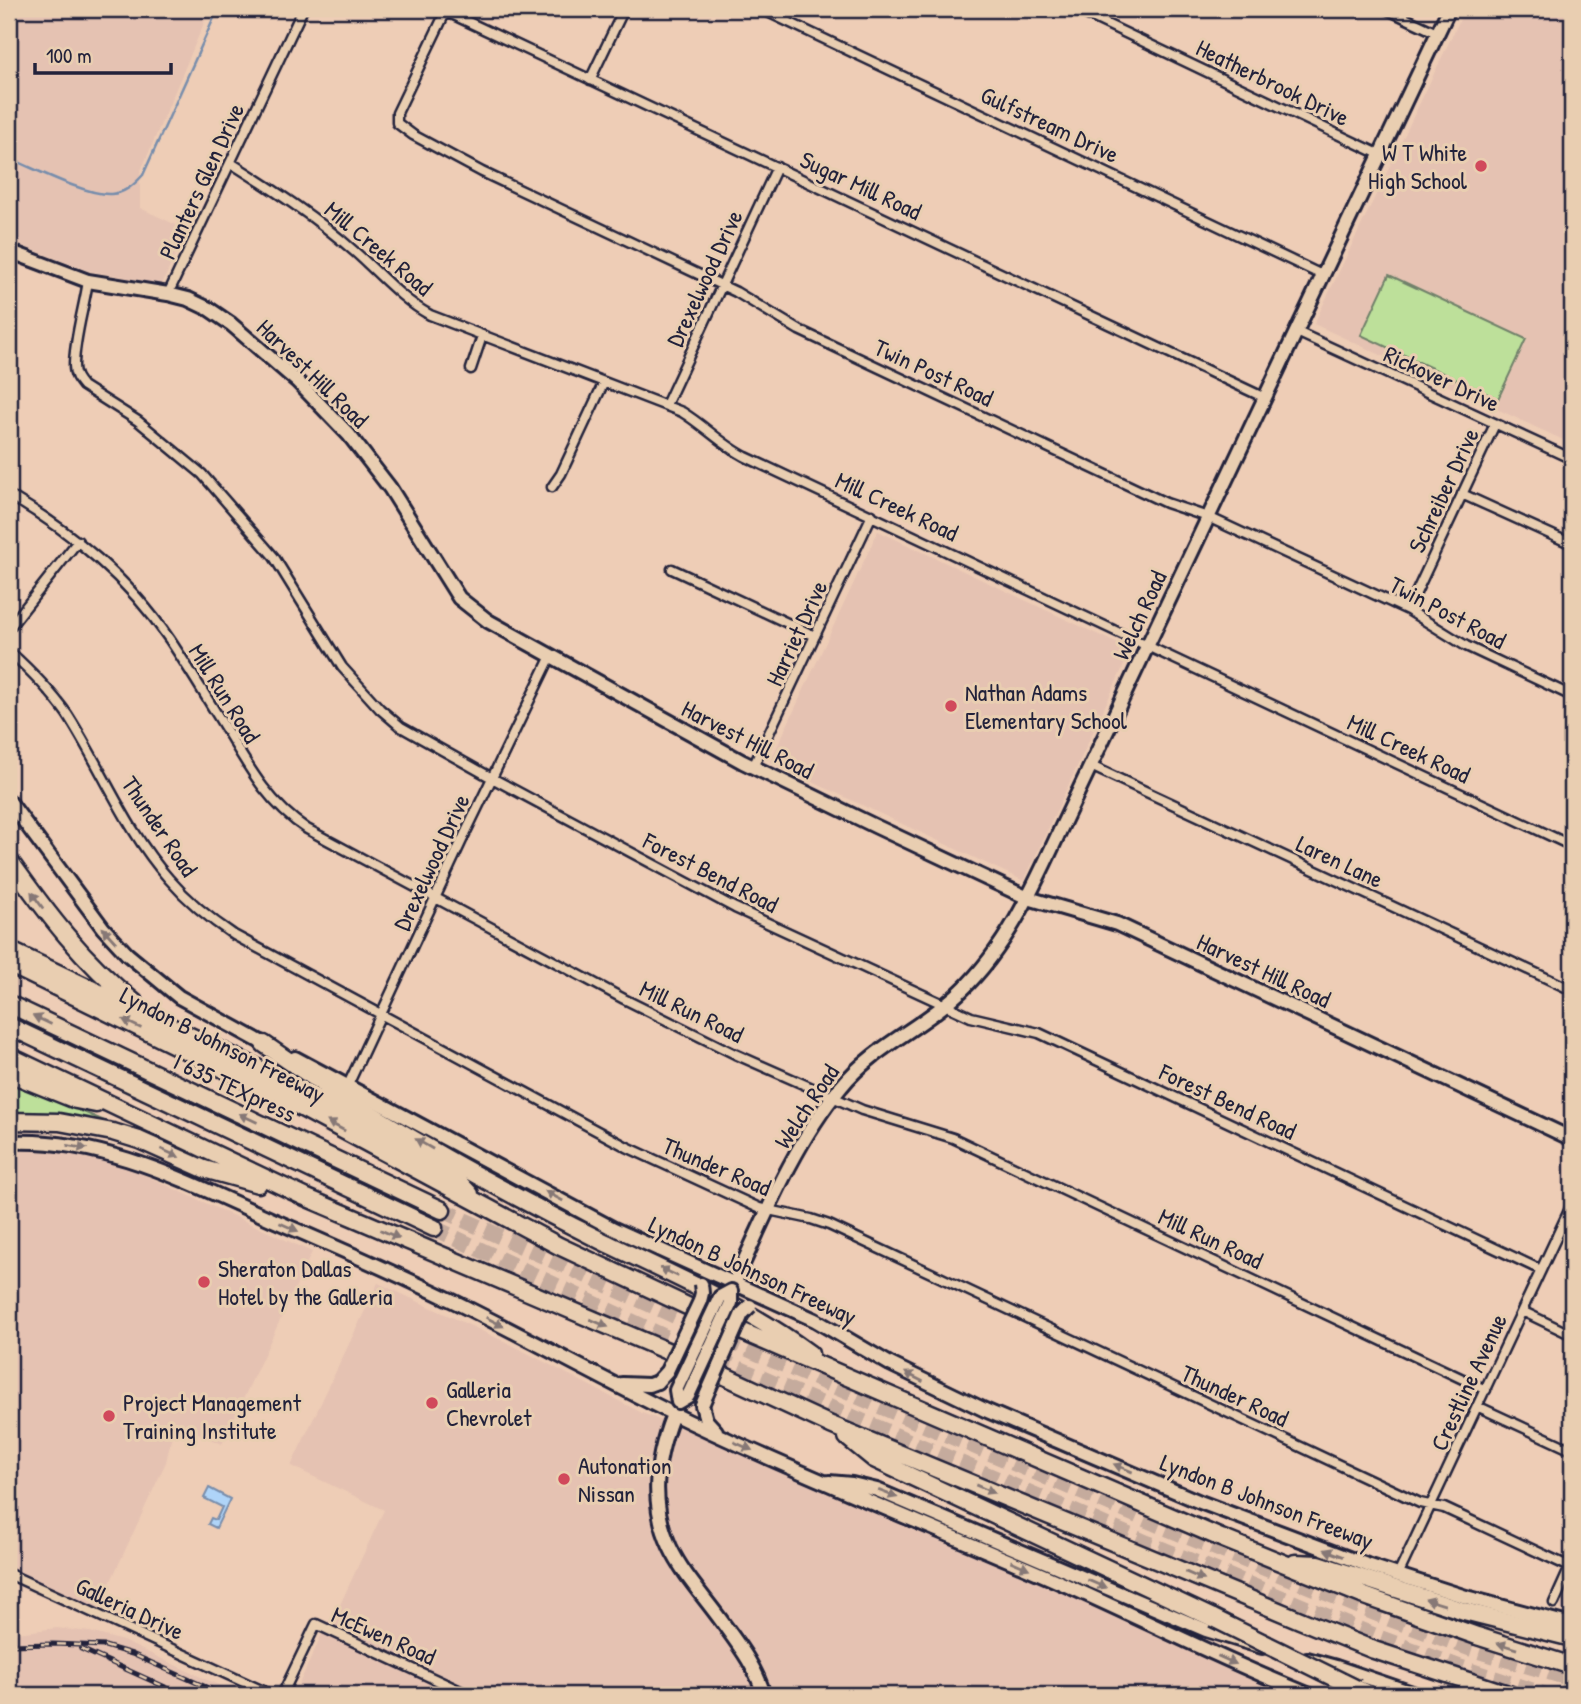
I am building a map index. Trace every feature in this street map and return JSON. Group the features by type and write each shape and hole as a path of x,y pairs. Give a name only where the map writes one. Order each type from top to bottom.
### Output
{"highway":[{"path":"9,860 71,943 94,968 153,1018"},
{"path":"9,950 293,1086 450,1173 481,1206"},
{"name":"Lyndon B Johnson Freeway","path":"9,964 285,1098 481,1206 663,1295 1283,1563 1419,1617 1572,1666"},
{"name":"I 635 TEXpress","path":"9,1004 442,1210"},
{"name":"I 635 TEXpress","path":"9,1026 434,1228"},
{"path":"264,1044 326,1087 513,1195 688,1281 780,1332 832,1370"},
{"path":"9,1056 304,1197 714,1371 831,1425 1374,1650 1511,1695"},
{"path":"9,1073 76,1100 119,1109"},
{"path":"9,1121 59,1122 113,1132 139,1140 204,1168 304,1197"},
{"path":"831,1425 874,1459 1364,1692"},
{"path":"1283,1563 1319,1564 1453,1608 1572,1638"}],"main road":[{"name":"Welch Road","path":"764,1695 747,1657 687,1574 665,1535 656,1491 658,1464 661,1447 676,1408 688,1396 731,1303 733,1287 806,1137 832,1098 861,1065 960,993 994,955 1028,898 1449,9"},
{"name":"Harvest Hill Road","path":"9,251 89,281 169,293 188,299 231,324 321,404 370,460 459,598 488,621 753,767 1028,898 1117,924 1572,1139"},
{"name":"Lyndon B Johnson Freeway","path":"9,801 96,919 127,954 179,997 614,1229 733,1287 791,1308 890,1364 995,1415 1212,1506 1398,1575 1477,1600 1572,1625"},
{"path":"9,1142 72,1146 137,1162 452,1300 608,1381 676,1408 721,1436 1047,1577 1191,1644 1310,1695"},
{"path":"608,1381 638,1386 657,1382 667,1371 700,1301 701,1284 694,1266"},
{"path":"721,1436 706,1420 702,1405 742,1314 750,1306 772,1303 791,1308"},
{"path":"822,1481 852,1484 898,1498 1206,1630 1247,1644 1336,1667 1418,1695"}],"street":[{"name":"Planters Glen Drive","path":"169,293 303,9"},
{"path":"590,80 624,9"},
{"name":"Gulfstream Drive","path":"761,9 1322,275"},
{"name":"Heatherbrook Drive","path":"1075,9 1379,154"},
{"path":"1385,9 1437,33"},
{"name":"Sugar Mill Road","path":"443,10 1263,397"},
{"name":"Twin Post Road","path":"443,10 397,113 397,122 414,135 482,172 723,286 799,330 1166,503 1208,517 1408,610 1466,646 1572,696"},
{"name":"Mill Creek Road","path":"231,163 310,216 355,252 415,307 666,405 697,421 727,447 1572,846"},
{"name":"Drexelwood Drive","path":"666,405 777,167"},
{"name":"Forest Bend Road","path":"89,281 74,367 77,378 83,386 165,441 202,474 274,557 342,667 380,709 410,732 696,888 944,1005 986,1021 1039,1033 1541,1270"},
{"name":"Rickover Drive","path":"1295,331 1572,459"},
{"path":"471,369 482,335"},
{"path":"552,487 561,474 604,382"},
{"name":"Schreiber Drive","path":"1408,610 1495,424"},
{"path":"1462,494 1572,544"},
{"name":"Mill Run Road","path":"9,495 78,541 120,577 145,605 272,801 307,829 624,999 735,1054 862,1110 953,1138 1486,1390"},
{"name":"Harriet Drive","path":"753,767 872,515"},
{"path":"9,628 78,541"},
{"path":"672,569 816,636"},
{"name":"Thunder Road","path":"9,651 55,698 137,834 168,878 210,919 234,935 627,1147 759,1208 829,1225 1420,1503 1444,1508 1571,1565"},
{"name":"Drexelwood Drive","path":"348,1086 551,656"},
{"name":"Laren Lane","path":"1091,766 1572,990"},
{"name":"Crestline Avenue","path":"1398,1575 1541,1270 1569,1217 1572,1204"},
{"path":"1522,1311 1572,1335"},
{"path":"1479,1406 1572,1450"},
{"path":"1554,1603 1571,1565"},
{"name":"Galleria Drive","path":"9,1574 272,1695"},
{"name":"McEwen Road","path":"282,1695 316,1624 469,1695"}],"shaded area":[{"path":"9,9 210,9 140,173 140,208 187,230 162,284 89,271 9,241"},
{"name":"W T White High School","path":"1465,9 1572,9 1572,444 1314,324"},
{"name":"Nathan Adams Elementary School","path":"878,531 1131,650 1024,881 770,762"},
{"path":"9,1149 75,1153 127,1167 312,1252 222,1444 181,1425 173,1430 166,1462 97,1611 9,1568"},
{"path":"378,1283 510,1344 642,1413 1032,1575 1294,1695 294,1695 328,1621 332,1622 384,1510 291,1466"},
{"path":"1572,1583 1572,1613 1559,1610"},
{"path":"57,1628 90,1632 123,1641 240,1695 9,1695 9,1634"}],"green space":[{"path":"1389,275 1526,339 1498,399 1361,335"},
{"path":"9,1080 116,1126 9,1116"}],"water":[{"path":"209,1488 230,1499 216,1528 208,1524 211,1518 216,1520 222,1507 204,1498"}],"waterway":[{"path":"9,158 88,191 111,194 129,188 143,175 218,9"}],"tunnel":[{"path":"442,1210 770,1359 1154,1523 1390,1619 1469,1648 1572,1679"},
{"path":"434,1228 663,1336 1145,1542 1380,1638 1546,1695"}],"railway":[{"path":"9,1645 105,1646 132,1654 224,1695"},
{"path":"81,1649 183,1695"}],"place":[{"name":"W T White High School","path":"1481,166"},
{"name":"Nathan Adams Elementary School","path":"951,706"},
{"name":"Sheraton Dallas Hotel by the Galleria","path":"204,1282"},
{"name":"Galleria Chevrolet","path":"432,1403"},
{"name":"Project Management Training Institute","path":"109,1416"},
{"name":"Autonation Nissan","path":"564,1479"}]}
